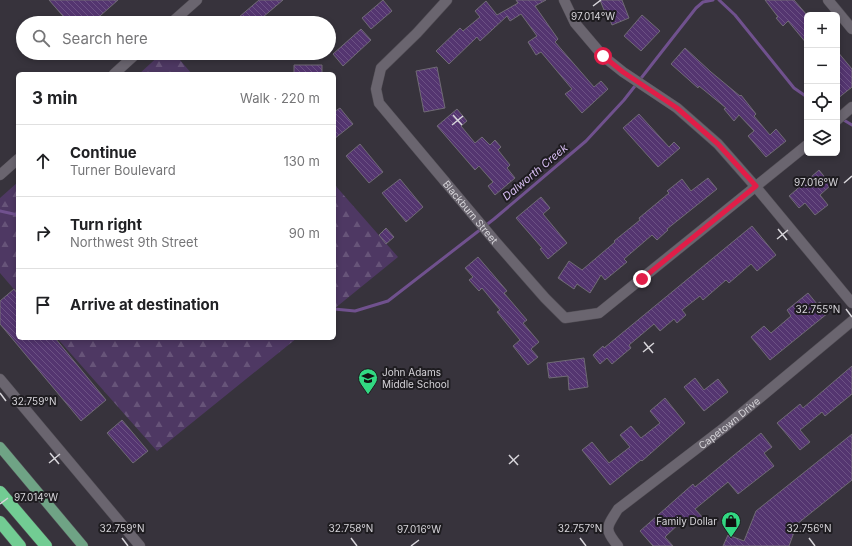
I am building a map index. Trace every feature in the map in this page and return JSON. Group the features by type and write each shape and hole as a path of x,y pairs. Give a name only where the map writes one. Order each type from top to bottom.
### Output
{"highway":[{"path":"0,492 46,546"},
{"path":"0,522 20,546"}],"main road":[{"path":"0,447 83,546"}],"street":[{"path":"179,16 197,0"},
{"name":"Blackburn Street","path":"447,0 417,33 381,68 376,88 379,103 495,241 545,298 565,318 599,313 756,186"},
{"path":"564,0 575,23 603,56 623,72 677,108 718,144 756,186 852,304"},
{"path":"828,0 852,29"},
{"path":"116,72 129,60"},
{"path":"840,117 852,107"},
{"path":"756,186 804,147"},
{"path":"0,175 16,161"},
{"name":"Capetown Drive","path":"618,546 609,536 608,525 618,509 724,427 852,321"},
{"path":"0,379 140,546"}],"green space":[{"path":"154,60 180,60 190,72 141,72"},
{"path":"16,184 16,292 0,273 0,198"},
{"path":"336,186 398,257 336,307"},
{"path":"59,340 295,340 157,451"}],"building":[{"path":"49,0 118,0 100,16 63,16"},
{"path":"259,0 283,0 264,16 240,16"},
{"path":"383,0 392,11 371,29 362,18"},
{"path":"516,0 546,0 535,6 558,39 555,42 594,87 601,81 608,89 582,113 565,94 572,89 541,52 536,55 528,42 537,36 521,14 510,21 507,16 480,41 477,37 449,64 436,51 460,28 463,31 480,17 475,11 486,1 497,15 518,3"},
{"path":"600,0 622,0 629,18 612,25"},
{"path":"765,0 794,0 804,12 804,40 788,21 783,26 776,18 778,17"},
{"path":"642,15 660,31 641,51 624,36"},
{"path":"361,29 371,40 343,66 336,58 336,51"},
{"path":"685,48 711,72 740,96 741,95 756,114 754,116 770,135 776,129 786,141 766,157 748,136 754,131 739,115 734,121 724,109 726,108 699,86 698,88 671,64"},
{"path":"840,55 852,69 852,87 840,97"},
{"path":"294,65 322,65 322,72 294,72"},
{"path":"437,67 445,108 424,112 416,71"},
{"path":"340,108 353,124 336,137 336,111"},
{"path":"457,109 467,121 461,126 475,143 482,137 490,145 495,140 501,147 498,150 510,165 507,168 515,178 495,195 488,186 493,182 479,166 475,170 437,126"},
{"path":"639,114 669,147 674,142 680,148 658,167 623,128"},
{"path":"360,144 383,172 369,183 346,156"},
{"path":"819,170 831,185 820,195 828,205 815,215 805,203 799,208 789,196"},
{"path":"708,178 717,189 667,229 668,230 657,240 652,235 624,259 627,262 605,280 601,275 590,293 577,284 574,289 558,278 569,261 582,270 640,220 639,218 669,193 667,191 682,179 691,191"},
{"path":"400,179 423,207 406,222 382,193"},
{"path":"541,197 550,208 543,214 567,243 548,259 540,249 542,248 516,218"},
{"path":"752,226 776,255 757,271 751,264 729,283 726,280 703,300 700,296 682,310 686,315 677,323 674,319 660,331 654,324 629,345 631,348 612,364 607,358 600,364 593,355 603,346 604,348"},
{"path":"386,228 394,237 386,244 379,235"},
{"path":"478,257 507,291 504,293 527,320 523,323 539,342 531,349 538,357 528,365 513,346 520,340 497,312 500,310 482,288 479,291 469,280 473,277 465,268"},
{"path":"14,289 16,292 16,340 57,340 106,400 81,421 0,324 0,301"},
{"path":"808,293 817,304 820,302 828,313 770,360 751,337 764,326 771,333 791,316 787,310"},
{"path":"584,358 588,387 569,390 568,376 549,378 547,363"},
{"path":"852,366 852,394 825,416 822,412 800,430 810,442 800,450 777,423 800,404 803,408"},
{"path":"695,378 704,390 718,379 728,392 704,411 684,387"},
{"path":"665,398 685,423 642,461 641,460 610,485 582,450 592,442 609,463 630,447 620,435 631,426 641,438 660,423 650,411"},
{"path":"122,420 148,451 133,463 107,433"},
{"path":"761,433 772,447 764,453 774,466 738,494 728,482 695,509 704,519 694,527 686,517 665,537 673,546 653,546 640,531 693,484 695,487"},
{"path":"852,434 852,480 797,524 789,546 723,546 728,535 744,541 756,511"}],"waterway":[{"name":"Dalworth Creek","path":"336,309 355,311 388,301 494,219 586,141 624,100 696,8 703,2 713,0"},
{"name":"Dalworth Creek","path":"719,0 735,15 794,88 804,95"},
{"name":"Dalworth Creek","path":"842,119 852,125"},
{"name":"Dalworth Creek","path":"0,211 16,215"}],"place":[{"name":"John Adams Middle School","path":"368,395"},
{"name":"Family Dollar","path":"731,538"}],"route":[{"path":"603,56 623,72 677,108 718,144 756,186 642,279"}]}
